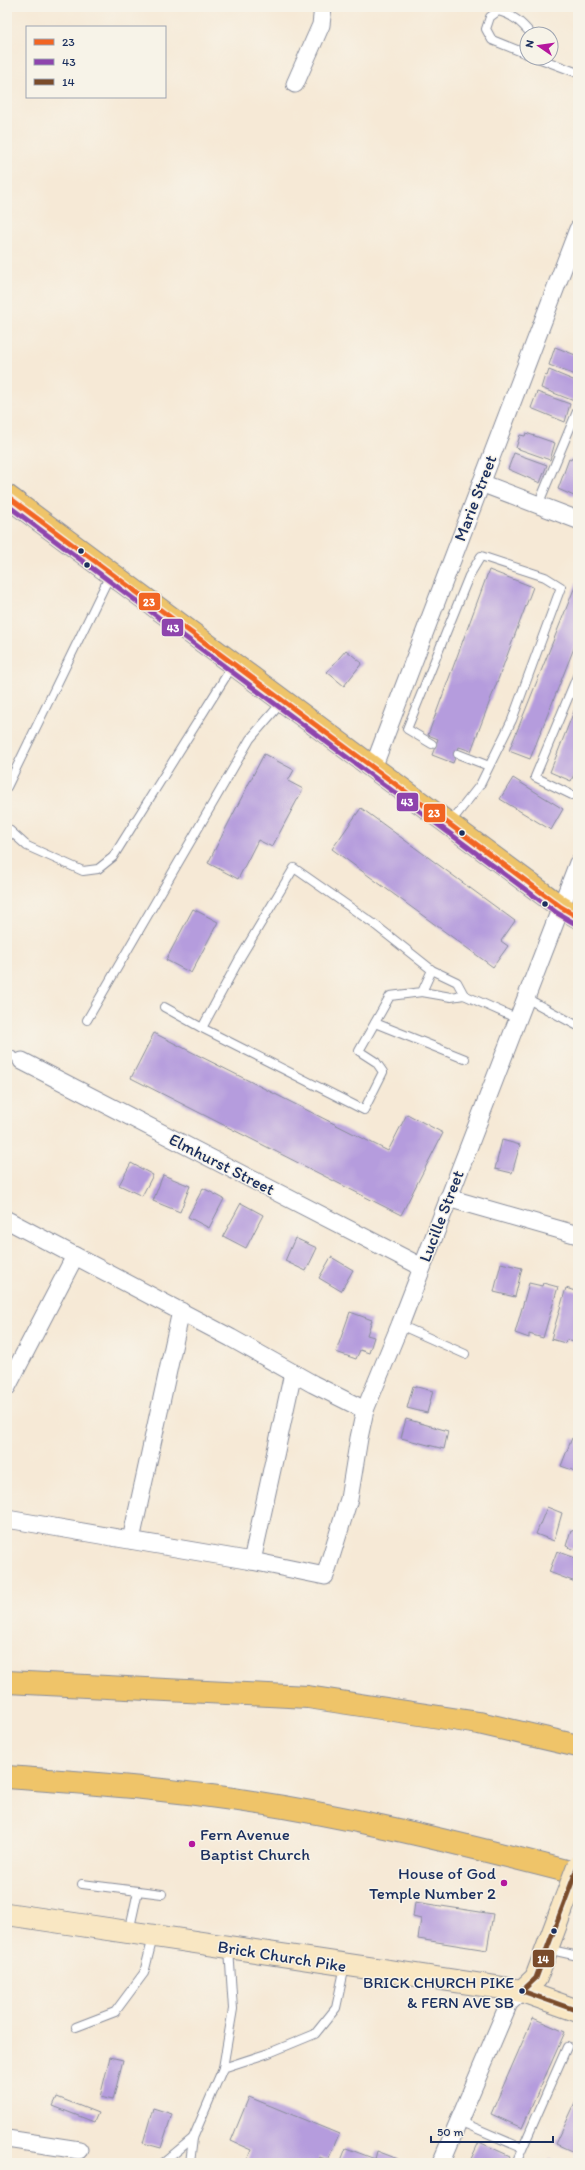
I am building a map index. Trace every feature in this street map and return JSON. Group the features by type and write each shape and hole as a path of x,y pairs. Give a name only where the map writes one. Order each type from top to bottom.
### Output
{"main road":[{"path":"7,496 373,768 570,912"},
{"path":"7,1682 308,1697 480,1723 578,1746"},
{"path":"7,1777 203,1795 334,1816 453,1842 578,1874"}],"street":[{"path":"295,84 321,25 323,7"},
{"name":"Marie Street","path":"373,768 578,229"},
{"path":"481,483 578,520"},
{"name":"Lucille Street","path":"252,1561 325,1576 349,1499 365,1410 400,1325 526,998 570,912 578,863"},
{"name":"Elmhurst Street","path":"22,1061 422,1267"},
{"path":"448,1198 578,1235"},
{"path":"7,1220 365,1410"},
{"path":"7,1387 75,1256"},
{"path":"131,1540 181,1311"},
{"path":"7,1519 252,1561 294,1373"},
{"path":"441,2163 509,2003 536,1978 578,1866"},
{"name":"Brick Church Pike","path":"7,1914 346,1966 522,1991 578,2011"},
{"path":"7,2138 79,2150"}],"lane":[{"path":"519,51 492,40 486,29 490,17 498,11 510,14 524,26"},
{"path":"559,65 578,73"},
{"path":"538,505 578,408"},
{"path":"432,744 407,729 469,576 481,556 545,577 561,587 512,720 480,785 450,824"},
{"path":"7,787 111,572"},
{"path":"7,828 27,846 83,871 98,869 113,856 234,664"},
{"path":"572,795 535,777 578,674"},
{"path":"87,1020 250,739 283,701"},
{"path":"458,754 489,766"},
{"path":"202,1028 240,958 294,868 374,924 432,970 457,982 464,995"},
{"path":"422,992 432,970"},
{"path":"164,1007 202,1028 364,1110 383,1072 376,1062 359,1051 390,996 422,992 451,997 464,995 518,1019"},
{"path":"526,998 578,1026"},
{"path":"375,1023 465,1058"},
{"path":"7,1053 22,1061"},
{"path":"400,1325 465,1354"},
{"path":"82,1884 162,1894"},
{"path":"129,1933 138,1891"},
{"path":"76,2027 115,2012 144,1972 153,1936"},
{"path":"190,2163 193,2138 223,2068 233,2009 229,1948"},
{"path":"547,1949 578,1956"},
{"path":"223,2068 269,2053 315,2034 336,2008 346,1966"},
{"path":"516,2163 567,2047"},
{"path":"459,2121 522,2148"},
{"path":"163,2163 193,2138"}],"building":[{"path":"555,347 578,356 578,376 549,365"},
{"path":"549,370 578,382 578,392 574,401 541,388 545,375 547,376"},
{"path":"537,392 570,404 565,422 531,408"},
{"path":"526,433 555,443 550,460 516,448 520,435 525,436"},
{"path":"514,453 547,465 540,483 508,469"},
{"path":"573,456 578,458 578,485 574,496 558,489 569,459 571,460"},
{"path":"489,570 533,587 471,751 459,747 453,763 432,755 438,739 428,735"},
{"path":"578,579 578,638 530,759 509,751"},
{"path":"346,650 362,663 344,686 327,672"},
{"path":"578,701 578,765 571,781 550,772"},
{"path":"264,754 294,770 288,781 303,789 272,847 258,840 238,879 208,863"},
{"path":"513,778 563,809 551,830 500,799"},
{"path":"361,808 515,921 501,941 508,946 493,967 332,849"},
{"path":"193,909 218,922 191,973 166,960"},
{"path":"154,1033 388,1151 407,1114 443,1133 401,1215 131,1078"},
{"path":"502,1140 520,1145 512,1173 495,1169"},
{"path":"131,1163 153,1175 142,1196 119,1185"},
{"path":"163,1175 190,1186 180,1212 153,1201"},
{"path":"203,1188 224,1199 209,1228 188,1217"},
{"path":"241,1203 263,1215 246,1248 223,1236"},
{"path":"295,1238 317,1248 306,1271 285,1261"},
{"path":"331,1257 353,1270 341,1291 319,1278"},
{"path":"501,1263 522,1268 515,1297 494,1292"},
{"path":"529,1283 542,1286 543,1283 558,1287 543,1338 529,1334 529,1338 515,1333"},
{"path":"566,1288 578,1292 578,1343 566,1340 565,1343 551,1339"},
{"path":"350,1312 372,1320 367,1335 374,1337 369,1353 360,1350 356,1359 336,1352"},
{"path":"413,1386 433,1391 427,1413 407,1408"},
{"path":"406,1419 448,1431 444,1449 401,1438"},
{"path":"572,1438 578,1440 578,1472 561,1466"},
{"path":"547,1507 562,1513 554,1541 536,1534"},
{"path":"571,1530 578,1533 578,1551 566,1546"},
{"path":"557,1551 578,1559 578,1583 549,1572"},
{"path":"415,1902 493,1914 487,1950 418,1939 421,1919 413,1917"},
{"path":"533,2018 565,2032 522,2128 491,2114"},
{"path":"110,2057 123,2060 113,2100 100,2097"},
{"path":"57,2097 98,2113 94,2122 53,2106"},
{"path":"249,2097 339,2134 328,2160 320,2157 318,2163 246,2163 251,2150 231,2141"},
{"path":"578,2097 578,2154 556,2144"},
{"path":"153,2108 172,2114 161,2148 143,2143"},
{"path":"479,2142 510,2156 507,2163 469,2163"},
{"path":"346,2148 375,2159 377,2151 398,2159 396,2163 340,2163"},
{"path":"550,2159 559,2163 548,2163"}],"transit line":[{"name":"23","path":"7,496 561,907 578,917"},
{"name":"43","path":"7,505 557,913 574,923"},
{"name":"14","path":"578,1866 536,1978 522,1991 578,2011"}],"place":[{"name":"Fern Avenue Baptist Church","path":"192,1844"},
{"name":"House of God Temple Number 2","path":"504,1883"},
{"name":"BRICK CHURCH PIKE & FERN AVE SB","path":"522,1991"}]}
